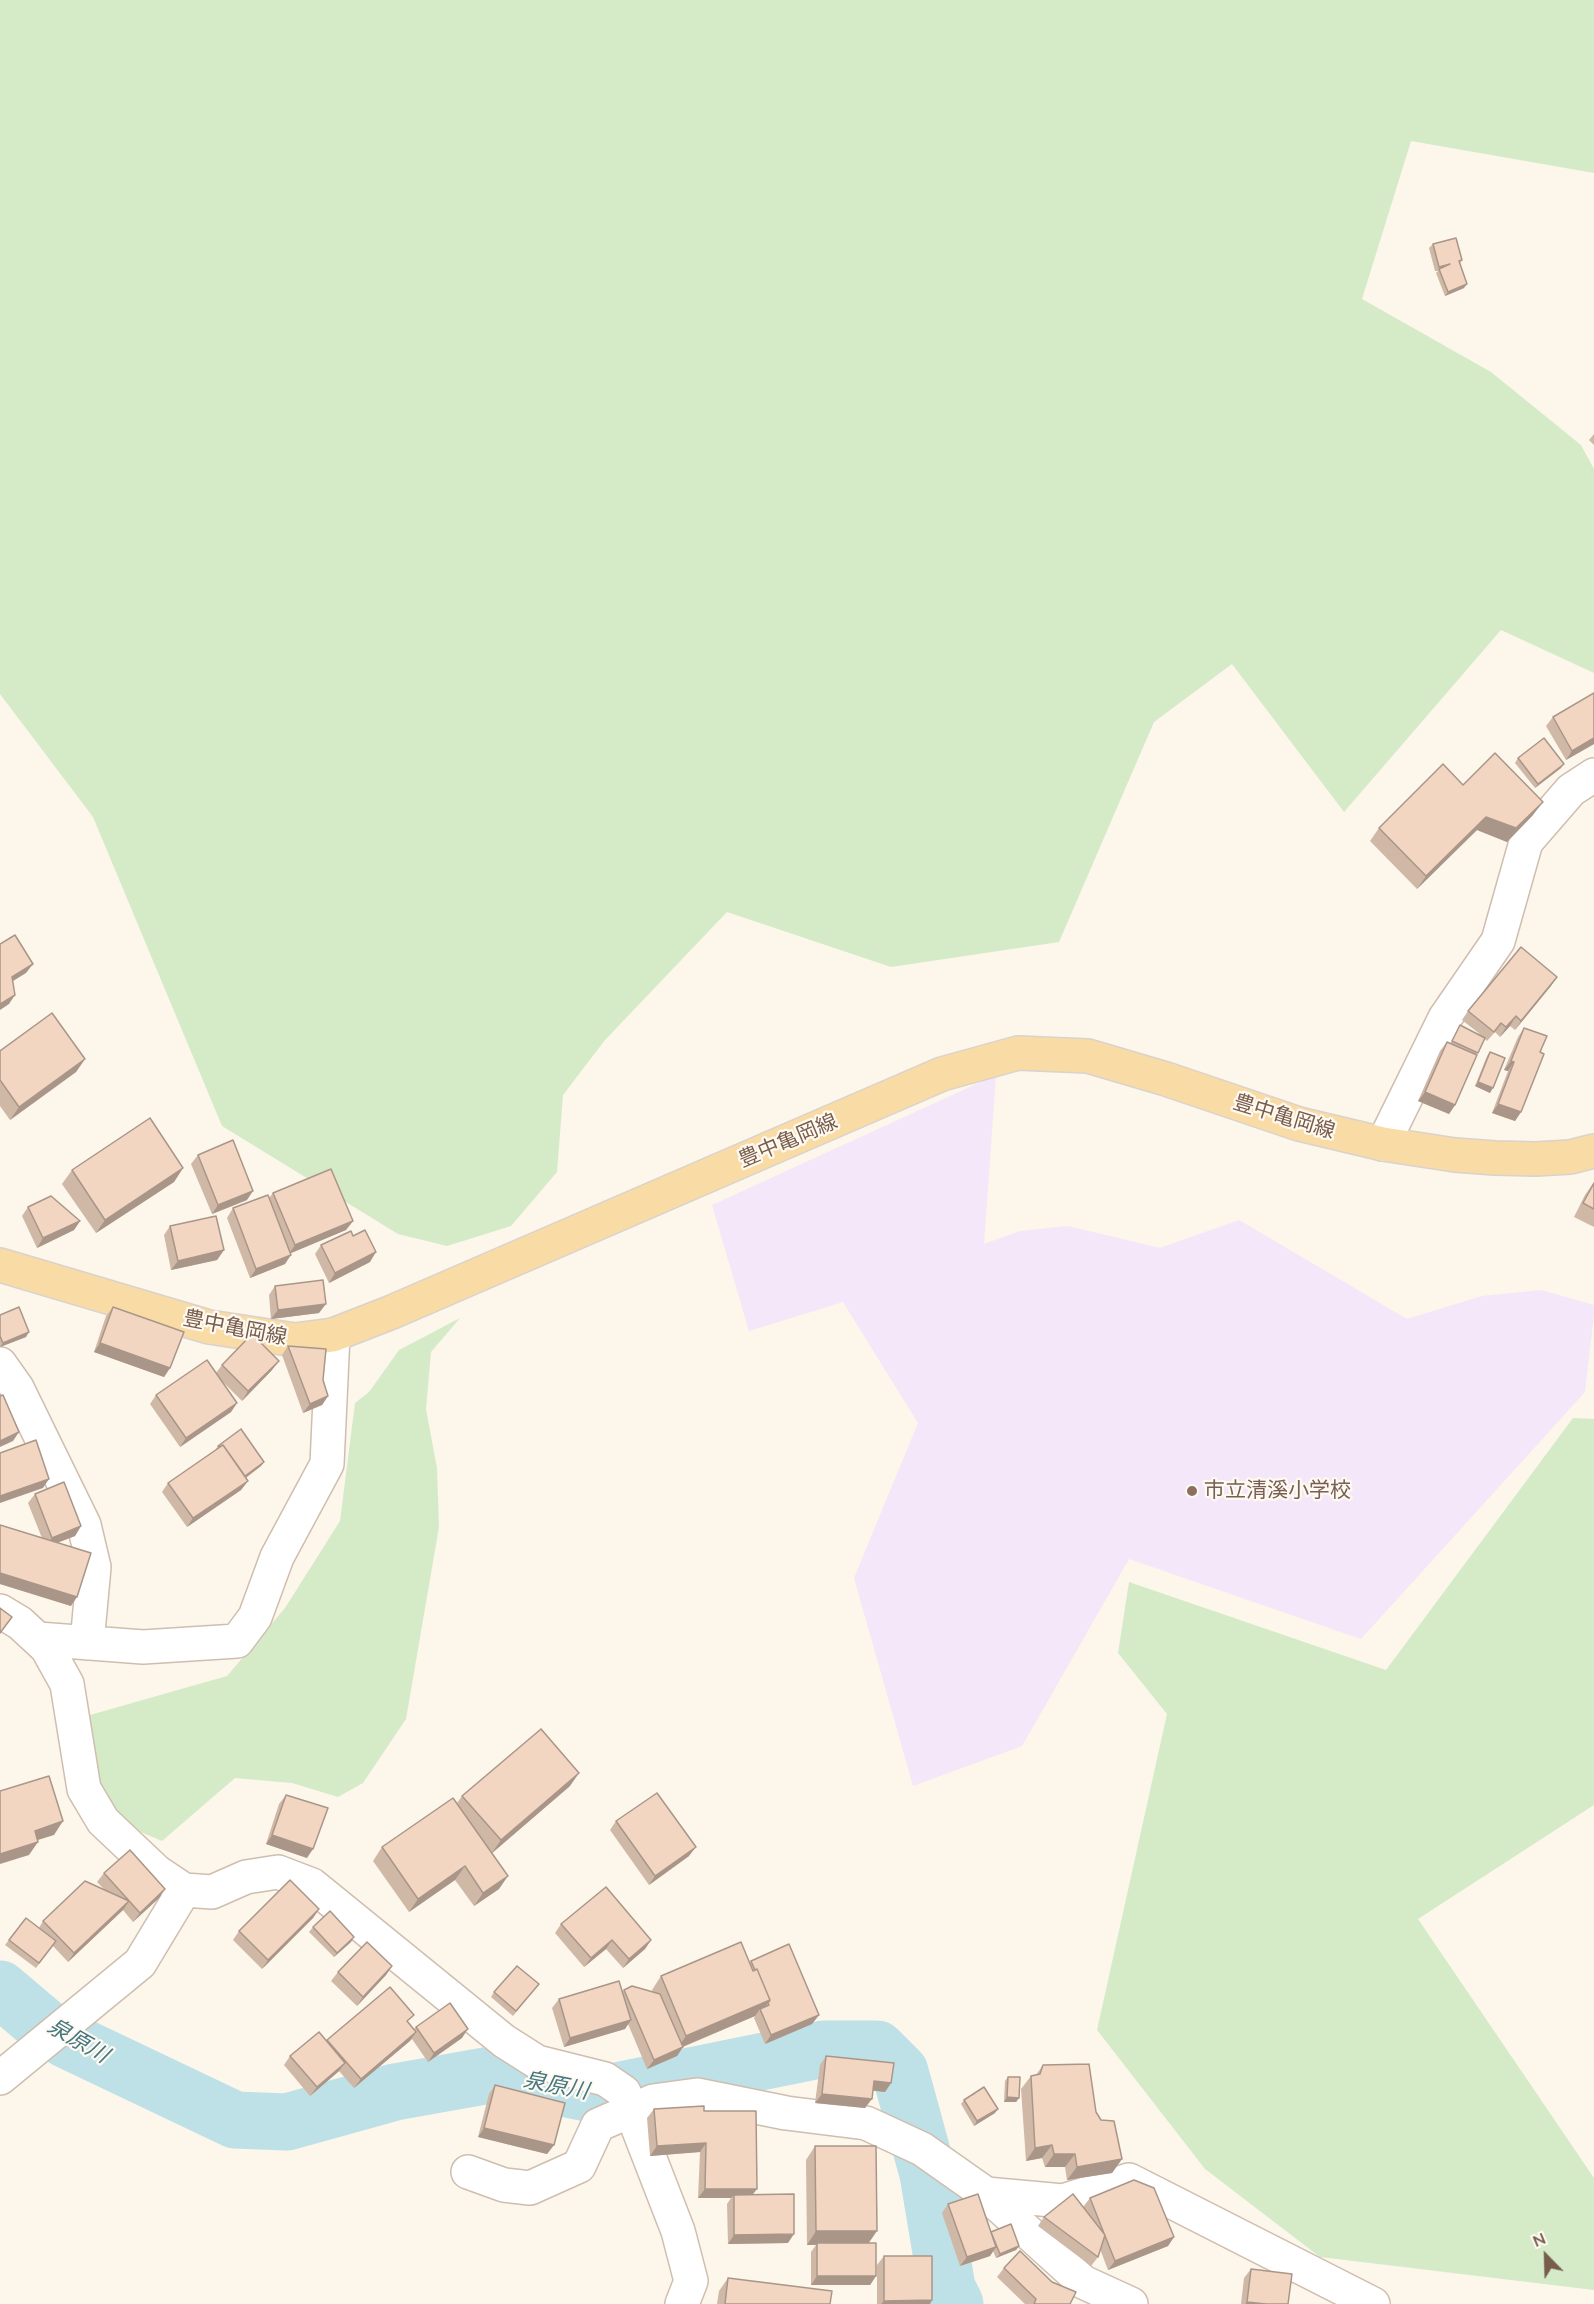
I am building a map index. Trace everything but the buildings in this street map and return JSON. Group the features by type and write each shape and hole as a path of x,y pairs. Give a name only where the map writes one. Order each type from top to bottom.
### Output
{"main road":[{"name":"豊中亀岡線","path":"0,1266 209,1327 295,1341 333,1335 392,1312 942,1074 1018,1053 1088,1056 1166,1079 1299,1124 1383,1144 1455,1155 1495,1158 1570,1157 1594,1151"}],"street":[{"path":"1383,1144 1445,1018 1498,941 1526,842 1571,790 1594,775"},
{"path":"38,1639 143,1647 237,1641 255,1617 277,1557 327,1464 333,1335"},
{"path":"0,1364 17,1388 84,1525 94,1566 87,1643"},
{"path":"0,1611 20,1623 47,1648 67,1684 84,1789 103,1821 156,1872 184,1890 212,1892 246,1877 278,1872 312,1885 504,2041 537,2062 605,2079 624,2092 678,2231 691,2281 682,2304"},
{"path":"0,2078 140,1963 184,1890"},
{"path":"468,2172 504,2185 530,2188 579,2166 598,2125 653,2101 697,2095 786,2113 866,2123 922,2149 986,2194 1083,2282 1131,2304"},
{"path":"986,2194 1063,2201 1129,2180 1373,2304"}],"shaded area":[{"name":"市立清溪小学校","path":"996,1075 984,1244 1020,1231 1068,1226 1160,1248 1239,1220 1407,1319 1482,1296 1541,1290 1594,1305 1585,1392 1361,1639 1129,1559 1022,1746 913,1786 854,1578 918,1423 843,1302 749,1331 712,1205"}],"green space":[{"path":"0,0 1594,0 1594,173 1411,141 1362,299 1491,372 1581,445 1594,469 1594,673 1501,630 1344,812 1232,664 1154,722 1059,942 891,967 727,912 605,1040 563,1095 557,1172 511,1226 447,1246 398,1234 222,1126 93,817 0,694"},
{"path":"460,1318 431,1352 426,1409 437,1468 439,1527 406,1719 363,1783 338,1797 292,1783 235,1778 162,1841 124,1825 97,1787 90,1715 227,1676 285,1608 340,1521 355,1403 369,1392 399,1350"},
{"path":"1573,1418 1594,1419 1594,1805 1418,1919 1594,2178 1594,2290 1320,2257 1205,2169 1097,2030 1167,1714 1118,1653 1129,1582 1386,1670"}],"waterway":[{"name":"泉原川","path":"0,1989 46,2028 67,2040 235,2120 287,2122 395,2092 496,2074 597,2095 824,2049 877,2049 900,2072 928,2174 947,2288 955,2304"}],"place":[{"name":"市立清溪小学校","path":"1192,1491"}]}
